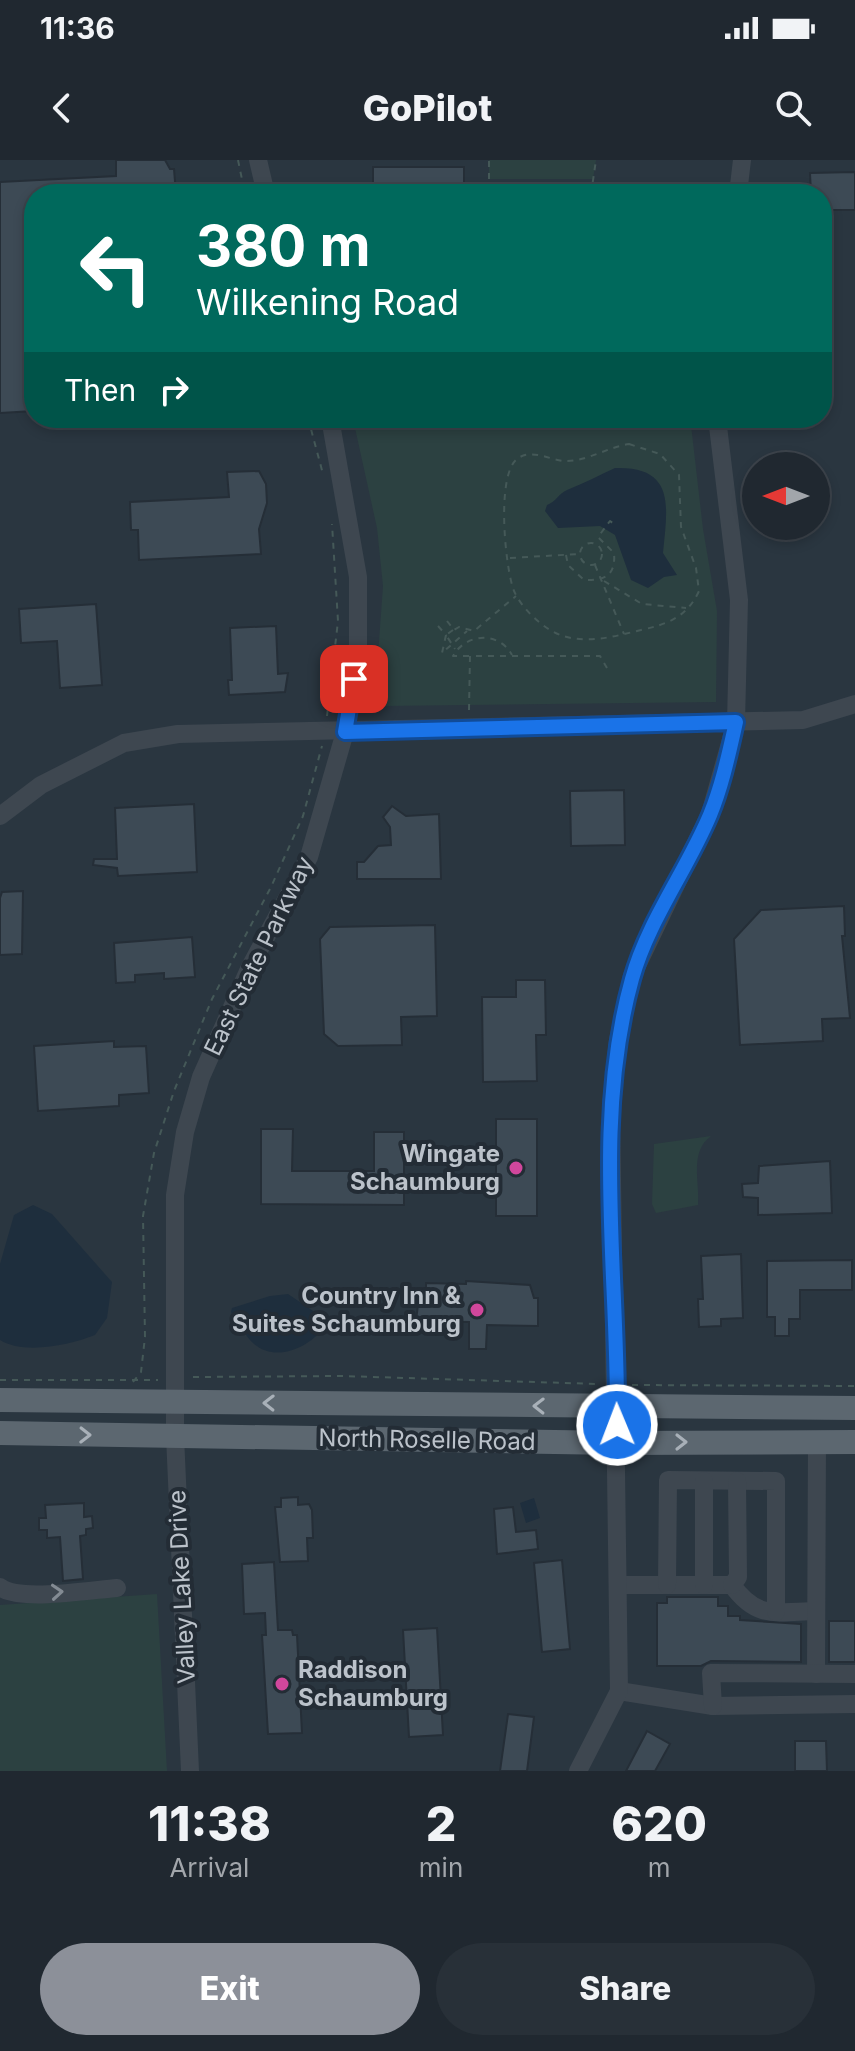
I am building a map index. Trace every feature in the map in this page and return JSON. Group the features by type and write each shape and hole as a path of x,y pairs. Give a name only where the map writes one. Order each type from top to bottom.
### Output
{"main road":[{"name":"North Roselle Road","path":"0,1400 855,1408"},
{"name":"North Roselle Road","path":"0,1433 617,1443 855,1442"}],"street":[{"path":"258,160 264,184"},
{"path":"739,184 742,160"},
{"name":"East State Parkway","path":"174,1402 175,1195 185,1132 201,1077 226,1019 309,857 345,732 358,653 358,577 332,428"},
{"path":"578,1771 619,1691 611,1106 618,1040 632,976 710,814 736,722 739,600 718,428"},
{"path":"0,816 41,785 124,743 178,734 803,720 855,704"},
{"name":"Valley Lake Drive","path":"174,1402 190,1771"},
{"path":"816,1674 817,1442"},
{"path":"667,1585 668,1480 776,1481 776,1612"},
{"path":"704,1481 704,1585"},
{"path":"732,1585 738,1577 737,1481"},
{"path":"618,1585 732,1585"},
{"path":"732,1585 744,1602 760,1612 816,1611"},
{"path":"0,1587 6,1592 34,1594 117,1588"},
{"path":"713,1706 711,1673 855,1674"},
{"path":"619,1691 713,1706 855,1704"}],"path":[{"path":"238,160 243,184"},
{"path":"489,160 489,179"},
{"path":"592,184 596,160"},
{"path":"311,428 323,474"},
{"path":"620,445 640,445 660,454 679,475 681,527 699,583 694,600 672,622 593,639 561,636 537,620 517,595 508,559 505,491 509,470 517,459 538,455 567,461 620,445"},
{"path":"602,580 613,570 614,553 598,537 610,521 614,524"},
{"path":"328,712 338,621 332,523"},
{"path":"580,554 585,545 599,546 602,557 595,565"},
{"path":"580,554 584,564 595,565"},
{"path":"508,559 580,554"},
{"path":"566,555 568,565 584,580 602,580 642,604 688,608"},
{"path":"595,565 624,634"},
{"path":"469,629 442,653 446,635 454,630 469,629 474,631 517,595"},
{"path":"447,621 454,630"},
{"path":"438,626 456,649"},
{"path":"512,656 497,640 488,638 470,639 456,649 453,656 470,656 512,656 600,656 607,668"},
{"path":"469,710 470,656"},
{"path":"219,1376 592,1384"},
{"path":"0,1380 133,1382"},
{"path":"657,1384 855,1386"}],"green space":[{"path":"489,160 596,160 593,179 489,179"},
{"path":"355,428 691,428 703,529 717,611 716,702 383,706 375,697 383,586 377,528"},
{"path":"711,1136 700,1150 698,1159 698,1205 656,1213 652,1204 654,1144"},
{"path":"157,1594 167,1771 0,1771 0,1605"}],"water":[{"path":"615,468 635,469 649,474 664,493 666,521 663,553 677,575 664,577 648,588 631,580 615,535 600,526 558,528 545,511 547,505 564,491"},
{"path":"33,1205 52,1214 112,1282 107,1318 95,1335 60,1345 34,1348 10,1345 0,1340 0,1264 14,1215"},
{"path":"288,1294 319,1315 323,1329 301,1347 282,1352 263,1350 248,1337 231,1312 232,1308 270,1296"},
{"path":"534,1498 540,1518 526,1523 520,1503"}],"building":[{"path":"116,160 165,160 170,169 174,169 175,184 24,184 24,412 0,413 0,182 116,176"},
{"path":"373,167 464,167 464,184 373,184"},
{"path":"855,172 855,210 832,210 832,184 811,184 810,173"},
{"path":"259,471 266,484 267,503 259,529 261,554 139,560 138,530 131,530 130,502 229,497 227,472"},
{"path":"96,604 102,685 60,688 57,641 21,643 19,609"},
{"path":"276,626 278,674 288,673 285,692 229,695 228,680 232,680 230,628"},
{"path":"624,790 625,845 571,846 570,791"},
{"path":"194,804 197,872 118,876 117,868 93,865 94,859 117,859 115,808"},
{"path":"392,806 406,816 439,814 441,879 357,879 357,862 364,862 378,846 391,845 390,827 383,817"},
{"path":"23,891 22,954 0,955 2,892"},
{"path":"844,906 845,936 842,936 850,1018 822,1019 823,1041 740,1045 734,939 761,910"},
{"path":"435,925 437,1016 401,1017 402,1045 338,1046 324,1034 320,939 330,927"},
{"path":"192,937 195,977 164,979 164,973 135,975 135,982 116,983 114,943"},
{"path":"516,980 545,980 546,1035 536,1035 537,1081 483,1082 482,997 516,997"},
{"path":"114,1041 114,1047 146,1046 149,1093 119,1095 119,1106 38,1111 34,1046"},
{"name":"Wingate Schaumburg","path":"496,1119 537,1119 537,1216 496,1216"},
{"path":"261,1129 293,1129 292,1171 374,1171 374,1132 404,1132 404,1205 261,1204"},
{"path":"830,1161 832,1213 758,1215 758,1198 743,1197 742,1184 758,1183 759,1166"},
{"path":"741,1254 743,1318 721,1319 721,1326 699,1327 698,1299 703,1299 701,1256"},
{"path":"852,1260 852,1290 800,1290 800,1319 789,1319 789,1336 775,1336 775,1317 767,1317 767,1261"},
{"name":"Country Inn & Suites Schaumburg","path":"466,1281 530,1285 534,1298 538,1298 538,1326 487,1325 486,1349 469,1349 469,1322 416,1321 420,1288 426,1288 426,1283 466,1284"},
{"path":"298,1497 298,1505 309,1504 312,1510 313,1538 307,1538 308,1561 280,1562 275,1507 281,1507 281,1498"},
{"path":"84,1503 84,1517 92,1516 93,1528 86,1529 86,1535 80,1536 83,1579 63,1581 60,1537 47,1538 47,1530 39,1530 39,1518 46,1518 45,1505"},
{"path":"513,1507 516,1532 536,1530 538,1549 497,1554 494,1509"},
{"path":"562,1560 570,1649 542,1652 534,1563"},
{"name":"Raddison Schaumburg","path":"274,1562 278,1630 292,1630 293,1635 297,1635 302,1733 268,1734 262,1635 266,1635 265,1613 244,1614 242,1564"},
{"path":"667,1597 718,1597 718,1606 728,1606 728,1616 740,1616 740,1620 801,1624 801,1662 711,1661 701,1666 657,1666 657,1603 667,1603"},
{"path":"829,1621 855,1621 855,1662 829,1662"},
{"path":"437,1628 443,1735 409,1737 403,1630"},
{"path":"508,1714 534,1717 527,1771 500,1771"},
{"path":"647,1731 670,1744 655,1771 626,1771"},
{"path":"795,1741 826,1741 827,1771 795,1771"}],"place":[{"name":"Wingate Schaumburg","path":"516,1168"},
{"name":"Country Inn & Suites Schaumburg","path":"477,1310"},
{"name":"Raddison Schaumburg","path":"282,1684"}],"route":[{"path":"354,679 345,732 736,722 729,756 710,814 632,976 618,1040 611,1106 617,1425"}]}
